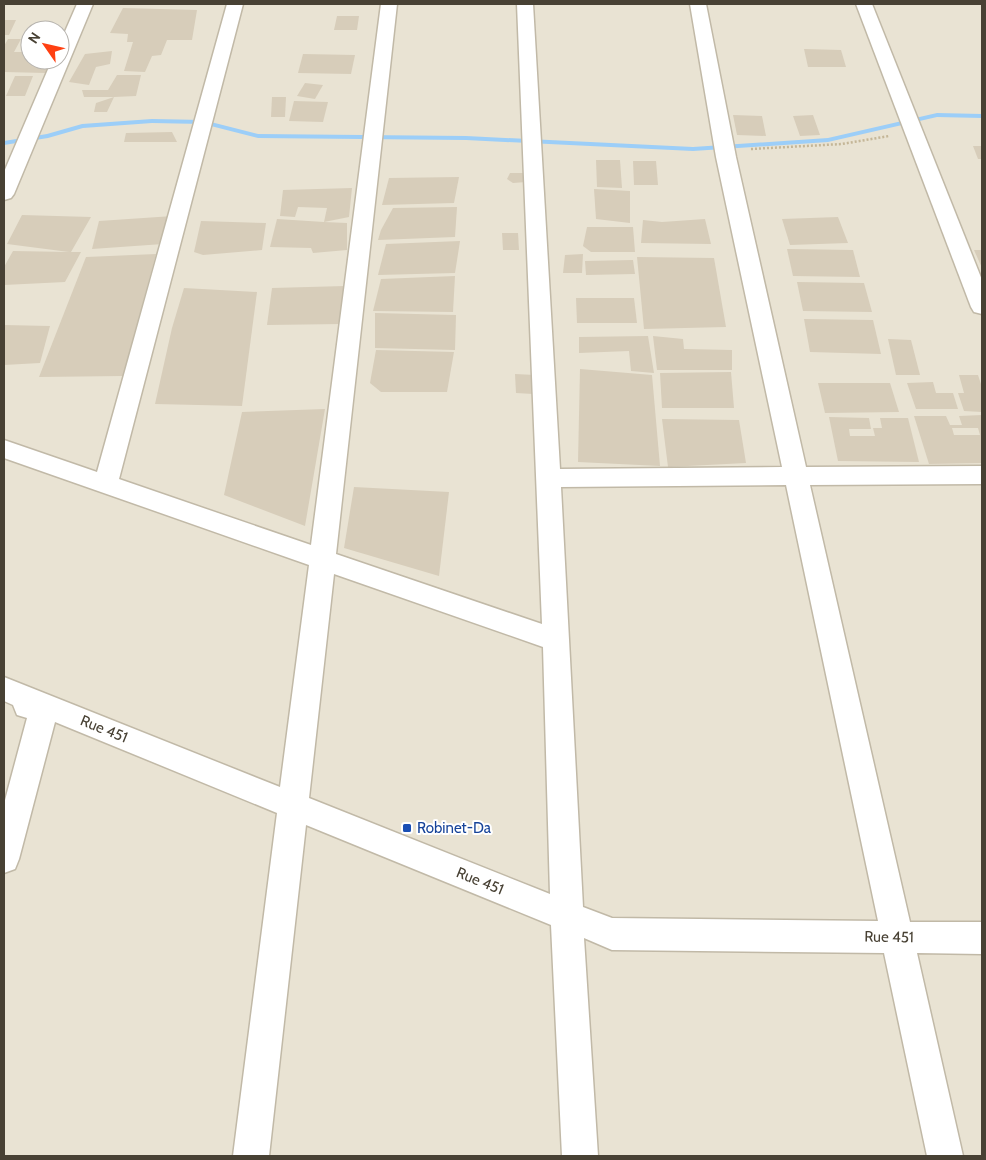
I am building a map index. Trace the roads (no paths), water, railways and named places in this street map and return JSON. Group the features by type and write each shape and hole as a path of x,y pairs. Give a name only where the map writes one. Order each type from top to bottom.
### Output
{"street":[{"path":"4,194 85,4"},
{"path":"106,484 235,4"},
{"path":"251,1156 389,4"},
{"path":"525,4 556,640 567,916 580,1156"},
{"path":"698,4 724,147 946,1156"},
{"path":"864,4 982,307"},
{"path":"4,449 556,640"},
{"path":"547,478 982,475"},
{"name":"Rue 451","path":"4,689 612,934 982,938"},
{"path":"4,706 45,705 4,859"}],"waterway":[{"path":"4,143 48,136 82,126 152,121 203,122 258,136 466,138 693,149 828,140 937,115 982,116"}],"place":[{"name":"Robinet-Da","path":"407,828"}]}
